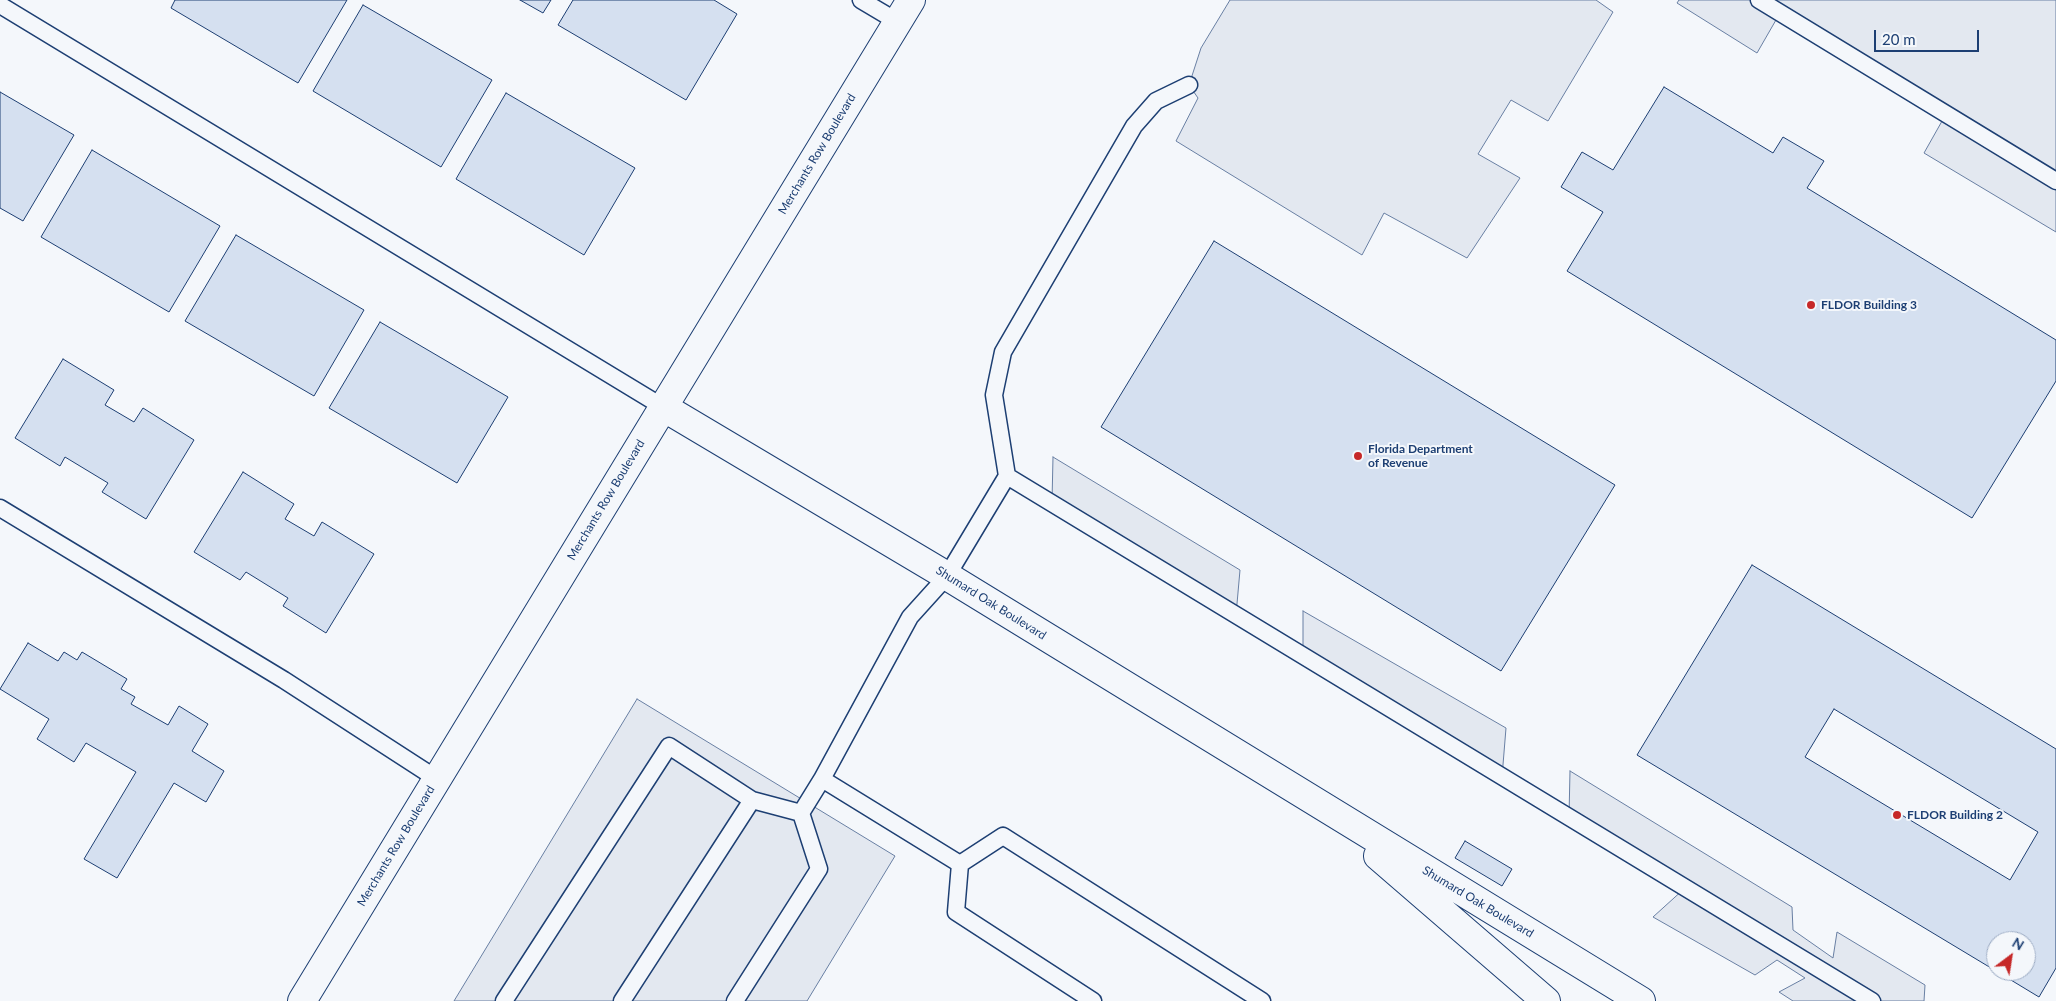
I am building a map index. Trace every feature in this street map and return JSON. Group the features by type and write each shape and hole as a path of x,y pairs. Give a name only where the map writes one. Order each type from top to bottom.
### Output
{"street":[{"name":"Merchants Row Boulevard","path":"302,1001 904,11"},
{"name":"Shumard Oak Boulevard","path":"663,407 947,576 1641,1001"},
{"name":"Shumard Oak Boulevard","path":"1316,803 1546,1001"}],"lane":[{"path":"861,0 904,11"},
{"path":"1759,0 2056,181"},
{"path":"0,5 663,407"},
{"path":"800,813 822,779 910,617 947,576 1007,476 994,395 1003,352 1134,126 1156,101 1189,85"},
{"path":"1007,476 1872,1001"},
{"path":"0,508 284,680 437,779"},
{"path":"504,1001 668,746 752,800 800,813"},
{"path":"822,779 960,864"},
{"path":"622,1001 752,800"},
{"path":"735,1001 819,870 800,813"},
{"path":"960,864 1003,836 1262,1001"},
{"path":"960,864 956,912 1093,1001"}],"shaded area":[{"path":"1230,0 1596,0 1613,12 1548,121 1511,100 1478,154 1520,178 1467,258 1384,213 1362,255 1176,141 1198,98 1189,85 1201,48"},
{"path":"1679,0 2056,0 2056,232 1924,153 1946,114 1780,13 1757,53 1677,3"},
{"path":"1053,457 1240,570 1236,615 1052,502"},
{"path":"1303,611 1506,728 1502,777 1303,655"},
{"path":"637,699 895,856 807,1001 454,1001"},
{"path":"1570,771 1792,907 1793,930 1833,958 1837,932 1925,985 1924,1001 1793,1001 1779,992 1805,978 1777,960 1755,975 1653,917 1685,888 1569,817"}],"building":[{"path":"175,0 347,0 298,83 171,8"},
{"path":"520,0 551,0 543,13"},
{"path":"573,0 714,0 737,14 686,100 558,25"},
{"path":"363,5 492,80 441,167 313,91"},
{"name":"FLDOR Building 3","path":"1664,87 1773,153 1783,137 1824,161 1807,188 2056,340 2056,381 1972,518 1567,271 1603,212 1561,187 1582,152 1613,170"},
{"path":"0,92 74,135 23,221 0,208"},
{"path":"506,93 635,168 584,255 456,179"},
{"path":"92,150 220,226 169,312 41,237"},
{"path":"236,235 364,310 314,396 185,321"},
{"name":"Florida Department of Revenue","path":"1214,241 1615,485 1501,671 1101,427"},
{"path":"380,322 508,397 457,483 329,408"},
{"path":"63,359 114,390 105,405 134,422 143,408 194,440 146,519 102,492 108,483 65,457 60,466 15,438"},
{"path":"243,472 294,504 285,519 314,536 322,522 374,554 326,633 283,606 288,598 246,572 240,580 194,552"},
{"name":"FLDOR Building 2","path":"1752,565 2056,749 2056,968 2039,997 2012,981 2036,981 2036,931 1986,931 1986,965 1637,755"},
{"path":"28,643 58,661 64,652 77,660 82,652 127,679 121,689 135,697 131,704 168,725 179,706 208,724 192,751 224,771 206,802 174,783 117,878 84,859 136,772 86,743 74,762 37,739 49,719 0,689"},
{"path":"1834,709 2038,832 2010,880 1805,757"},
{"path":"1465,841 1512,869 1502,886 1455,858"}],"place":[{"name":"FLDOR Building 3","path":"1811,305"},
{"name":"Florida Department of Revenue","path":"1358,456"},
{"name":"FLDOR Building 2","path":"1897,815"}]}
